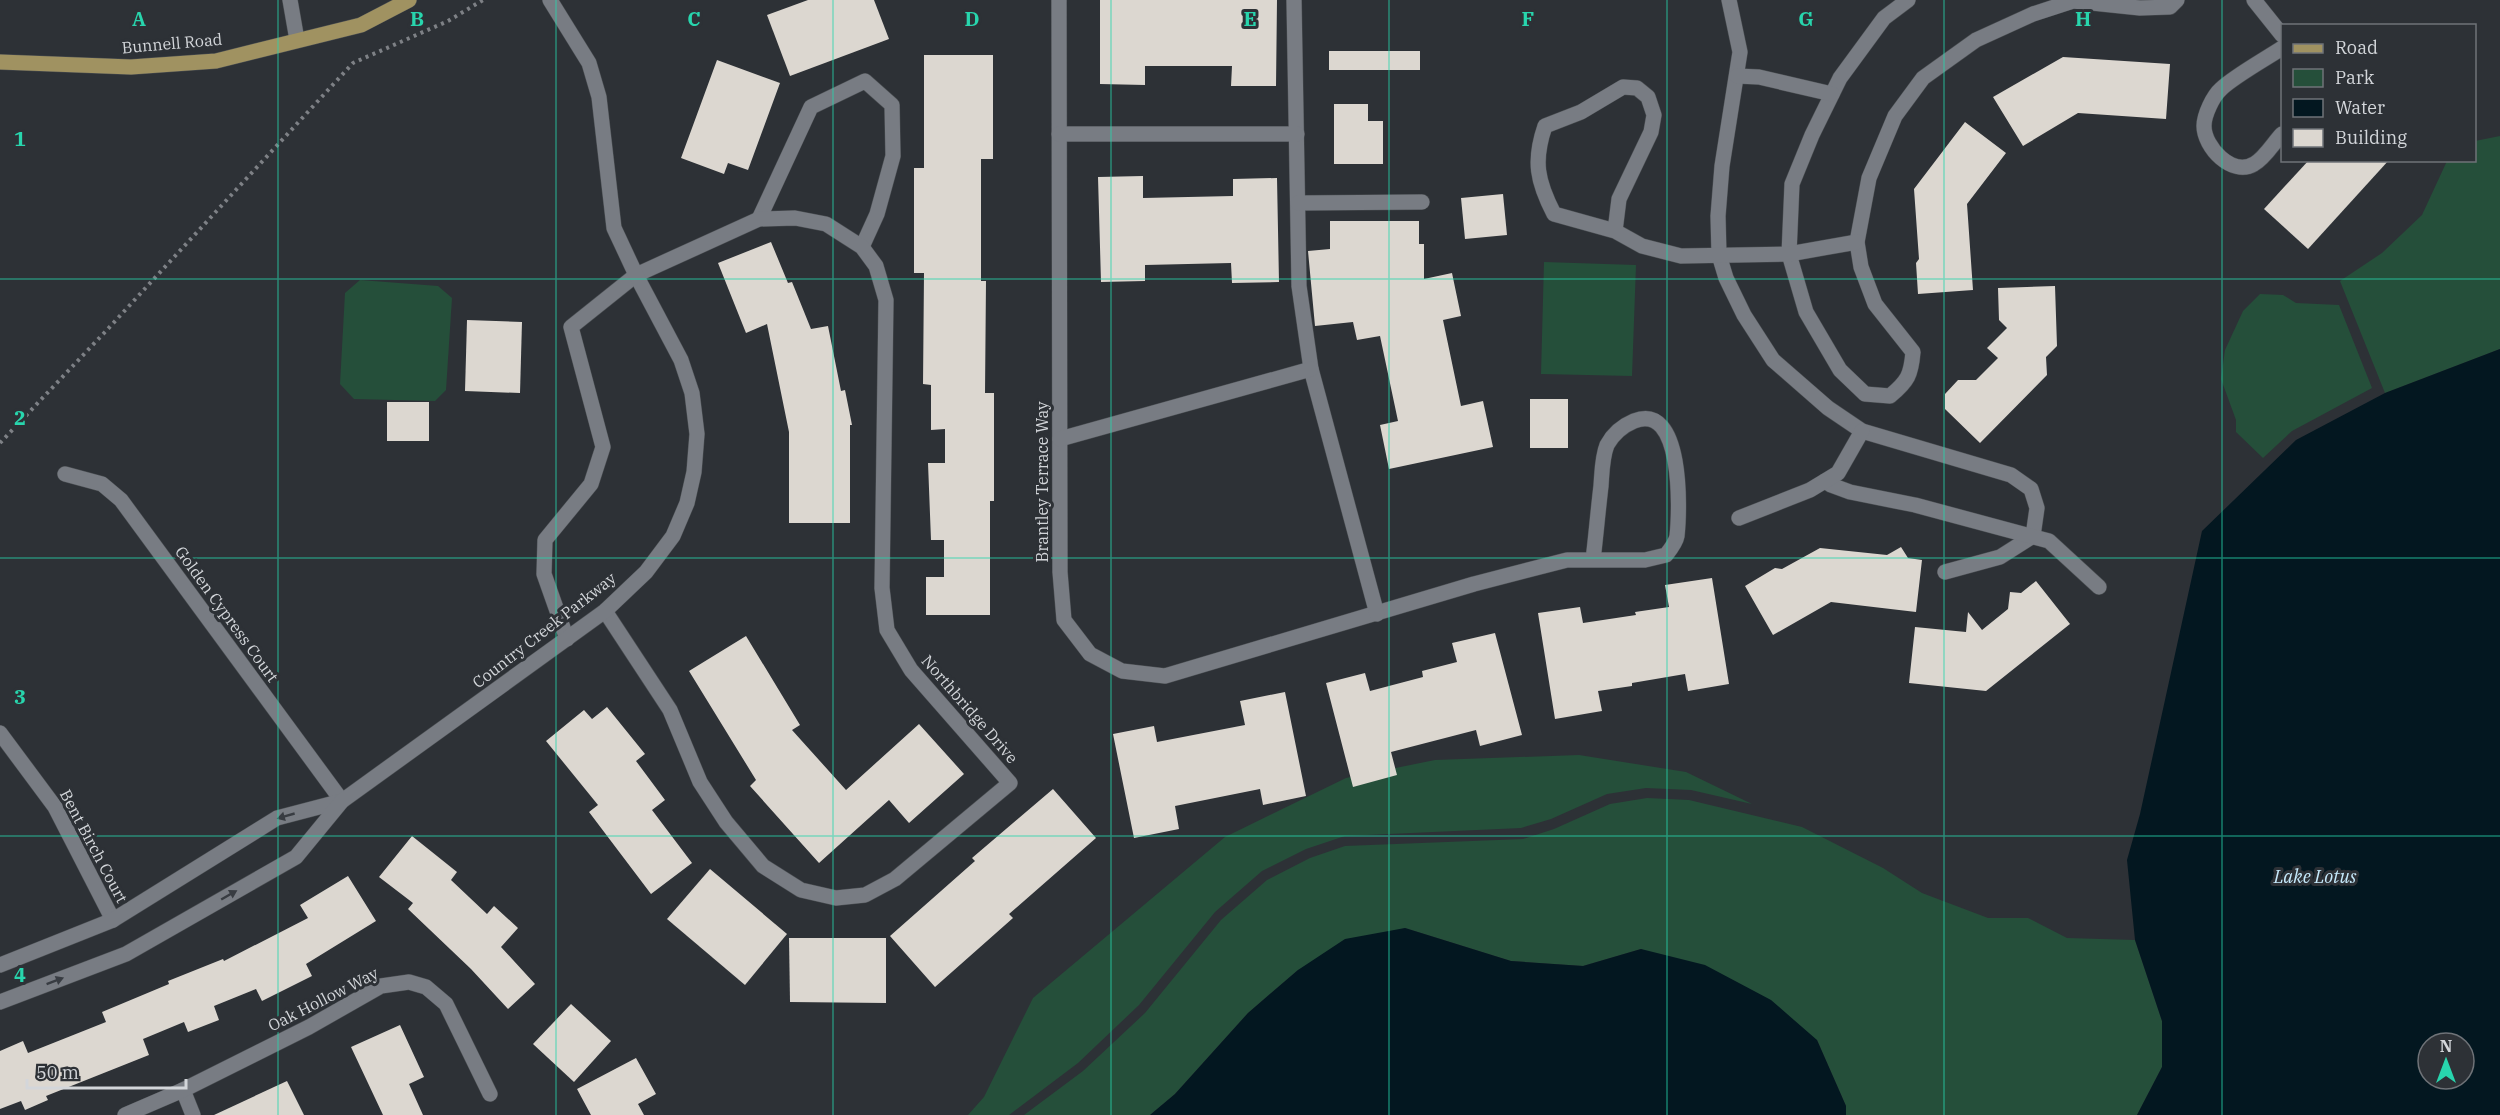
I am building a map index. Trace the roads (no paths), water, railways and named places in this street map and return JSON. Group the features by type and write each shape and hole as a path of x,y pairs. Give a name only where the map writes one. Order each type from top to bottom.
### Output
{"main road":[{"name":"Bunnell Road","path":"0,62 131,67 216,61 361,25 410,0"}],"street":[{"path":"290,0 297,40"},
{"name":"Country Creek Parkway","path":"0,1002 126,954 296,857 342,801 605,611 646,572 673,537 687,503 694,472 697,434 692,393 681,360 614,228 599,97 589,63 550,0"},
{"name":"Brantley Terrace Way","path":"1059,0 1060,572 1064,620 1090,654 1122,671 1165,676 1474,584 1567,560 1593,560 1645,560 1666,555 1677,538 1676,463 1668,434 1658,423 1648,419 1637,420 1625,425 1606,447 1593,560"},
{"path":"1294,0 1299,286 1311,369 1377,614"},
{"path":"1729,0 1740,52 1722,166 1718,216 1719,255 1726,278 1744,315 1773,360 1828,408 1862,431 2011,475 2031,489 2037,508 2033,536 2000,557 1946,572"},
{"path":"1908,0 1884,18 1840,78 1812,135 1792,184 1789,254 1806,312 1840,370 1865,394 1890,396 1903,385 1912,372 1913,352 1875,304 1861,267 1857,242 1869,178 1894,116 1923,78 1976,40 2033,14 2073,1 2140,8 2170,7 2177,0"},
{"path":"2254,0 2281,33"},
{"path":"2281,49 2221,89 2210,106 2204,125 2207,141 2222,160 2238,166 2254,164 2281,136"},
{"path":"1737,76 1759,77 1832,94"},
{"path":"759,219 811,107 865,81 892,105 893,156 878,214 862,247"},
{"path":"1615,231 1619,199 1651,132 1654,115 1648,97 1637,88 1623,87 1581,112 1545,126 1539,145 1537,164 1542,191 1554,214 1615,231 1642,246 1681,256 1789,254 1857,242"},
{"path":"1059,134 1297,134"},
{"path":"1298,203 1422,202"},
{"name":"Northbridge Drive","path":"567,639 543,574 545,540 591,484 603,447 572,327 636,275 759,219 795,218 826,224 862,247 876,266 886,300 882,588 887,630 911,670 1010,783 895,879 865,895 836,898 801,890 763,866 726,822 700,782 670,710 605,611"},
{"path":"1060,439 1311,369"},
{"path":"1739,518 1810,490 1838,473 1862,431"},
{"name":"Golden Cypress Court","path":"65,474 102,484 121,500 342,801"},
{"path":"1825,481 1850,492 1915,505 2049,541 2099,587"},
{"name":"Bent Birch Court","path":"0,732 55,807 113,920"},
{"name":"Country Creek Parkway","path":"0,965 113,920 277,818 342,801"},
{"name":"Oak Hollow Way","path":"125,1115 183,1090 309,1027 381,987 409,982 426,987 446,1004 490,1094"},
{"path":"183,1090 193,1115"}],"water":[{"name":"Lake Lotus","path":"2500,349 2500,1115 2137,1115 2162,1067 2162,1021 2135,940 2127,860 2140,814 2202,531 2296,440 2385,393"},
{"path":"1405,928 1511,961 1583,966 1641,949 1705,965 1771,1000 1817,1040 1846,1106 1846,1115 1150,1115 1175,1094 1248,1013 1298,970 1345,939"}]}
